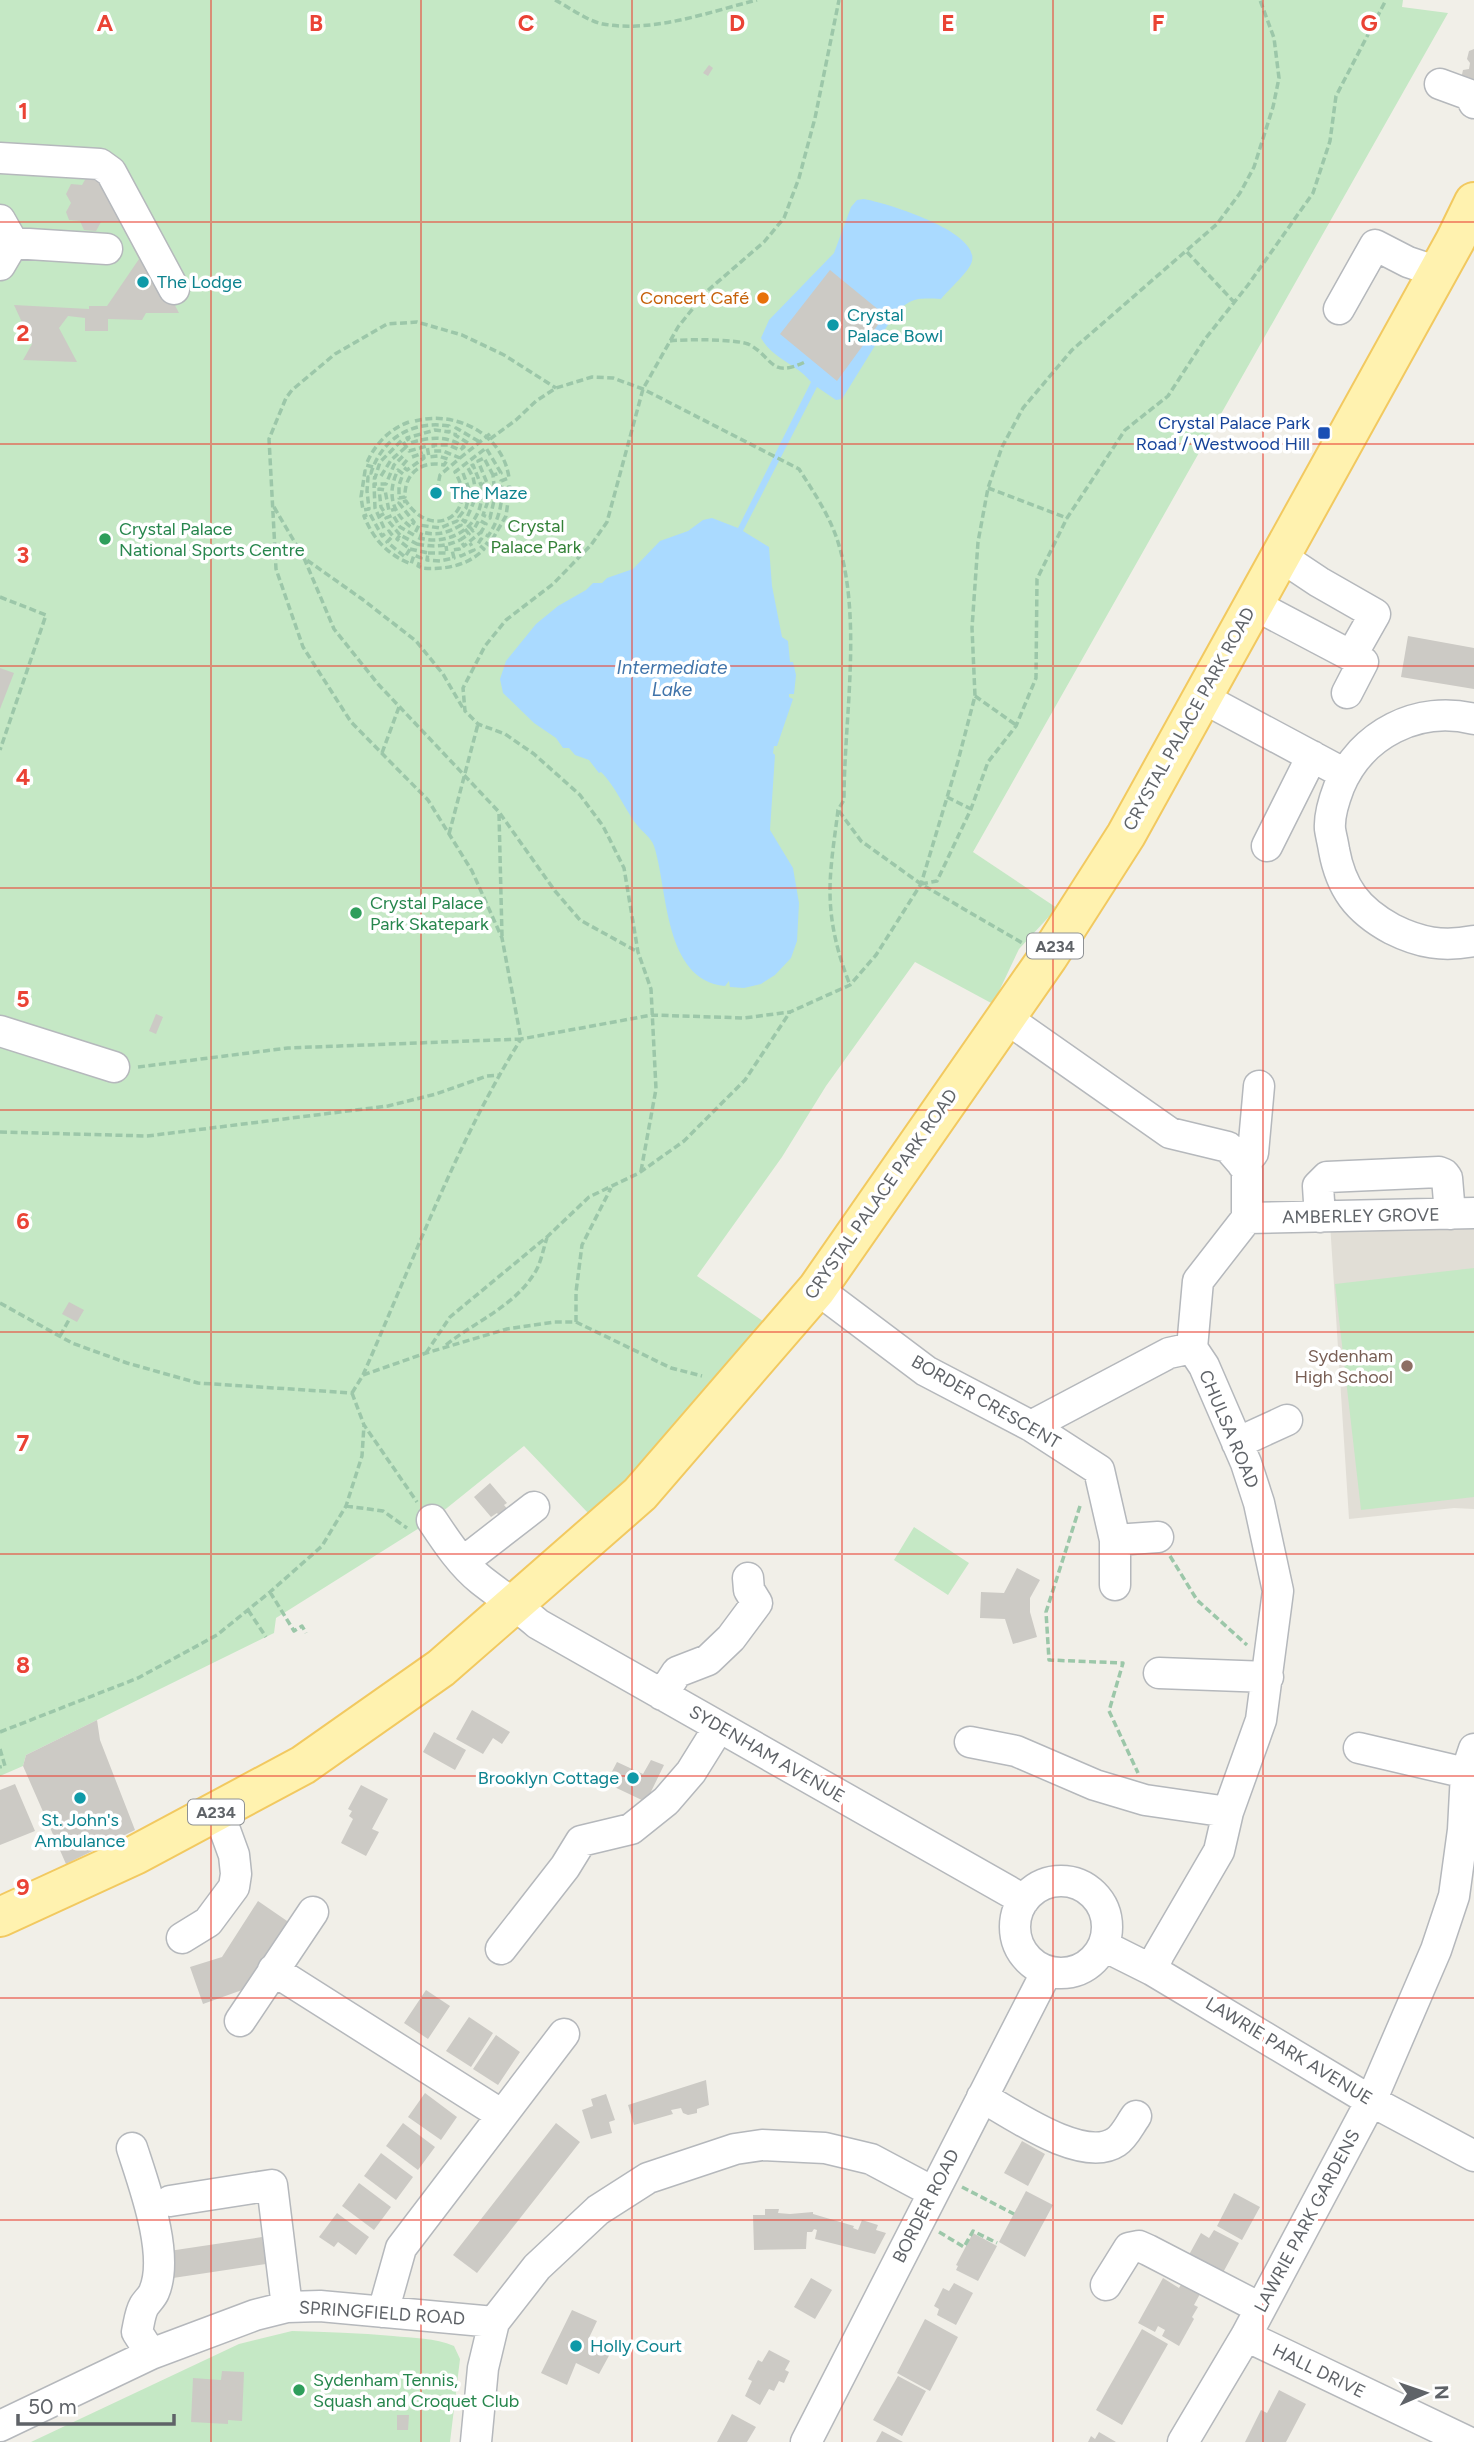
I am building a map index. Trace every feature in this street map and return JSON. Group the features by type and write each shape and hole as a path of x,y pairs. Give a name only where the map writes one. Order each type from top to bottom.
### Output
{"main road":[{"name":"CRYSTAL PALACE PARK ROAD","path":"0,1917 135,1855 303,1765 441,1668 640,1494 817,1289 1048,957 1126,835 1438,272 1474,202"}],"street":[{"path":"1440,84 1470,95 1474,103"},
{"path":"0,158 100,164 111,172 174,289"},
{"path":"4,243 107,248"},
{"path":"1339,309 1375,245 1408,262 1438,272"},
{"path":"1280,556 1375,614 1358,643"},
{"path":"1253,604 1363,662 1347,692"},
{"path":"1203,698 1345,774"},
{"path":"1474,719 1458,715 1428,715 1390,728 1369,742 1345,774 1334,799 1330,827 1339,873 1352,898 1372,918 1414,940 1448,945 1474,941"},
{"path":"1267,846 1312,756"},
{"path":"1006,1018 1170,1133 1228,1147 1247,1169 1247,1218"},
{"path":"0,1031 114,1067"},
{"path":"1243,1165 1253,1153 1259,1086"},
{"path":"1320,1217 1318,1186 1327,1177 1439,1172 1447,1178 1462,1213"},
{"name":"AMBERLEY GROVE","path":"1247,1218 1462,1213"},
{"name":"CHULSA ROAD","path":"1152,1970 1219,1851 1228,1812 1261,1720 1269,1671 1278,1591 1259,1503 1204,1366 1192,1348 1198,1281 1247,1218"},
{"name":"BORDER CRESCENT","path":"817,1289 926,1371 1031,1426 1099,1470 1115,1540 1115,1585"},
{"path":"1031,1426 1168,1353 1192,1348"},
{"path":"1237,1443 1287,1420"},
{"path":"463,1562 534,1507"},
{"name":"SYDENHAM AVENUE","path":"421,1519 480,1580 538,1624 1024,1900"},
{"path":"1115,1540 1158,1537"},
{"path":"662,1695 677,1672 708,1660 731,1638 757,1603 749,1590 748,1578"},
{"path":"1158,1673 1269,1671"},
{"path":"501,1949 565,1867 581,1841 631,1829 691,1772 719,1727"},
{"path":"970,1742 1016,1751 1095,1785 1145,1800 1228,1812"},
{"path":"1359,1748 1470,1761"},
{"name":"LAWRIE PARK GARDENS","path":"1183,2442 1246,2336 1371,2101 1436,1950 1454,1896 1469,1831 1470,1761"},
{"path":"182,1938 208,1922 234,1887 234,1855 218,1811"},
{"path":"1055,1881 1079,1884 1090,1890 1104,1909 1108,1921 1104,1945 1097,1956 1077,1971 1047,1971 1036,1966 1019,1947 1015,1923 1024,1900 1032,1891 1055,1881"},
{"path":"240,2021 313,1912"},
{"name":"LAWRIE PARK AVENUE","path":"1104,1945 1152,1970 1371,2101 1474,2156"},
{"path":"273,1970 502,2115"},
{"name":"BORDER ROAD","path":"806,2442 1047,1971"},
{"path":"383,2312 401,2248 564,2034"},
{"path":"982,2097 1060,2139 1091,2148 1117,2141 1136,2116"},
{"path":"476,2442 482,2368 494,2322 537,2267 598,2210 648,2178 735,2149 762,2145 825,2148 871,2159 937,2184"},
{"path":"132,2148 151,2207 157,2238 158,2268 154,2292 142,2308 137,2332 151,2354"},
{"path":"170,2200 272,2185 287,2307"},
{"path":"1106,2285 1129,2248 1139,2246 1260,2308"},
{"name":"SPRINGFIELD ROAD","path":"0,2426 151,2354 255,2315 287,2307 320,2306 494,2322"},
{"name":"HALL DRIVE","path":"1246,2336 1468,2442"}],"path":[{"path":"555,0 601,24 635,25 673,21 757,0"},
{"path":"465,711 463,688 485,646 506,620 553,584 591,545 607,522 643,389 669,341 706,292 764,242 784,218 816,118 839,0"},
{"path":"114,1067 143,1067 288,1048 521,1039 652,1015 744,1018 790,1012 850,985 876,955 920,884 947,797 975,696 972,628 978,542 988,488 1002,447 1023,408 1072,350 1217,224 1240,193 1254,167 1279,78 1274,38 1260,0"},
{"path":"920,884 937,881 971,809 988,762 1016,726 1036,678 1038,579 1067,518 1125,430 1168,396 1205,339 1313,192 1330,141 1336,96 1386,0"},
{"path":"1187,252 1234,302"},
{"path":"502,938 472,871 428,800 351,722 303,648 276,569 269,439 286,398 335,354 387,324 417,322 463,335 504,355 555,388"},
{"path":"669,341 747,344 780,369 790,369 805,362"},
{"path":"437,490 440,475 480,442 516,420 536,401 555,388 592,377 613,378 643,389 799,469 825,512 837,540 844,569 850,629 844,800 838,810 830,888 831,912 840,961 850,985"},
{"path":"410,549 405,556 387,542 393,536 388,531 382,536 370,514 365,516 376,539 387,550 411,564 414,555 421,558 418,566 422,568 448,568 461,564 484,549 478,544 481,539 489,545 493,540 506,516 510,487 500,488 500,481 509,478 508,471 489,436 454,420 435,417 415,421"},
{"path":"373,467 366,465 379,442 397,427 409,422"},
{"path":"426,452 402,466 407,470 424,458 426,452 427,446 409,451 402,440 395,446 380,462 374,478 368,477 369,509 363,510 362,479 365,471 371,472 383,448 405,431 432,425 449,426 449,432 435,430 407,438 410,443 430,438 446,438 464,447 460,450 448,445 433,446 434,451 443,451 460,458"},
{"path":"468,443 454,435 456,428 480,442"},
{"path":"382,476 391,460 406,447"},
{"path":"426,452 429,457 449,459 444,465 436,463 418,467 408,478 405,497 399,498 399,485 403,474 398,470 391,490 395,509 402,521 411,527 414,522 399,503 405,502 418,517 433,522 452,517 462,499 461,485 455,472 486,448 501,473 493,475"},
{"path":"384,528 374,500 374,484 386,484 394,466 405,454"},
{"path":"420,538 440,541 456,536 467,528 479,508 481,489 488,488 483,515 490,518 495,493 493,475 484,458 478,461 487,483 481,485 472,465 468,468 476,492 469,494"},
{"path":"463,473 469,494 466,508 460,517 465,522 477,497 469,494"},
{"path":"988,488 1067,518"},
{"path":"378,517 385,513 379,489 385,490 388,511 395,509"},
{"path":"481,532 488,536 498,519 502,494 495,493"},
{"path":"273,507 303,558 334,629 399,707 499,812 555,891 580,920 638,951"},
{"path":"417,544 422,532 449,532 461,525 457,521 440,528 419,525 414,535 404,530 393,515 386,518 400,535 417,544 435,547 460,540 469,534 467,528"},
{"path":"460,540 464,546 481,532 486,524 479,520 473,531 467,528"},
{"path":"400,535 397,540 410,549 447,553 446,546"},
{"path":"428,553 427,560 454,558 452,550 459,549 461,556 474,550 470,542"},
{"path":"303,558 416,641 443,674 465,711 478,724 505,734 534,754 580,795 603,826 624,868 638,951 651,989 656,1089 641,1171"},
{"path":"0,597 46,615 0,750"},
{"path":"975,696 1016,726"},
{"path":"382,753 399,707"},
{"path":"449,834 478,724"},
{"path":"947,797 971,809"},
{"path":"838,810 861,841 920,884 1048,957"},
{"path":"352,1393 363,1375 457,1160 499,1075 521,1039 502,938 499,812"},
{"path":"426,1353 450,1317 548,1236 589,1197 641,1171 684,1141 745,1080 790,1012"},
{"path":"0,1132 147,1136 388,1106 436,1094 487,1076 499,1075"},
{"path":"576,1322 576,1292 582,1245 612,1186"},
{"path":"443,1348 465,1330 506,1306 536,1272 548,1236"},
{"path":"0,1303 72,1343 127,1363 198,1383 352,1393"},
{"path":"60,1336 70,1318"},
{"path":"363,1375 507,1328 576,1322 671,1368 734,1384"},
{"path":"352,1393 364,1425 421,1519"},
{"path":"0,1732 138,1678 217,1635 270,1592 322,1546 346,1506 362,1457 364,1425"},
{"path":"346,1506 421,1519"},
{"path":"1080,1506 1046,1612 1049,1661 1123,1663 1109,1711 1147,1791 1145,1800"},
{"path":"1158,1537 1197,1600 1269,1671"},
{"path":"270,1592 294,1631 302,1626 306,1633"},
{"path":"248,1610 266,1637"},
{"path":"0,1749 5,1766 0,1768"},
{"path":"937,2184 1014,2214"},
{"path":"919,2220 964,2246 973,2231 997,2243"}],"shaded area":[{"name":"Sydenham High School","path":"1330,1223 1474,1223 1474,1509 1454,1508 1349,1519"}],"green space":[{"name":"Crystal Palace Park","path":"0,0 1403,0 1402,7 1448,13 973,852 1057,908 1019,949 993,1004 915,962 826,1086 782,1157 697,1276 766,1323 647,1460 589,1514 524,1446 432,1520 276,1618 274,1633 26,1755 23,1766 0,1776"},
{"name":"Sydenham High School","path":"1474,1268 1474,1497 1361,1510 1335,1284"},
{"path":"914,1527 969,1563 948,1595 894,1560"},
{"name":"Sydenham Tennis, Squash and Croquet Club","path":"292,2331 416,2338 454,2346 460,2359 450,2442 31,2442 239,2344"}],"water":[{"name":"Intermediate Lake","path":"864,199 910,212 947,229 970,250 972,261 941,299 915,300 894,315 842,399 836,400 817,387 743,531 769,547 772,586 782,637 788,641 790,662 793,662 796,675 794,694 789,694 793,699 777,746 774,746 770,830 793,868 799,903 797,941 791,958 775,975 761,984 744,988 730,987 729,981 725,986 705,980 690,968 679,950 666,907 654,846 639,828 611,783 589,760 575,755 569,748 563,748 556,738 534,723 503,693 500,679 506,661 536,624 593,583 602,583 607,578 633,569 660,541 688,531 703,520 712,518 738,528 811,382 772,351 761,338 769,320 834,253 851,207 857,200"}],"building":[{"path":"1474,49 1474,86 1461,79 1463,70 1469,69 1469,51"},
{"path":"709,65 713,68 708,76 703,73"},
{"name":"The Lodge","path":"86,178 97,178 101,185 112,186 179,313 146,313 142,320 108,319 108,331 85,331 85,318 68,316 59,328 77,362 23,360 32,344 14,305 89,309 89,306 107,306 139,259 120,222 101,222 96,231 84,230 80,221 69,220 66,212 71,203 66,194 71,184 82,185"},
{"name":"Crystal Palace Bowl","path":"830,270 885,315 837,381 780,334"},
{"path":"1408,636 1474,648 1474,689 1401,677"},
{"path":"0,668 14,673 0,709"},
{"path":"156,1014 163,1017 156,1034 149,1031"},
{"path":"69,1302 84,1310 77,1322 62,1314"},
{"path":"490,1483 507,1503 504,1505 513,1516 505,1523 497,1513 491,1517 474,1497"},
{"path":"1017,1568 1040,1580 1030,1598 1030,1612 1037,1637 1013,1644 1005,1619 980,1618 981,1592 1004,1593"},
{"path":"472,1710 510,1732 502,1744 493,1738 483,1754 456,1739"},
{"name":"St. John's Ambulance","path":"97,1720 100,1740 135,1830 66,1864 23,1766 26,1755"},
{"path":"434,1732 466,1750 455,1770 423,1752"},
{"name":"Brooklyn Cottage","path":"651,1760 664,1765 646,1802 606,1783 617,1762 643,1774"},
{"path":"15,1784 35,1831 0,1845 0,1790"},
{"path":"361,1785 388,1799 372,1829 379,1832 366,1856 341,1843 353,1819 349,1816 352,1811 348,1809"},
{"path":"258,1901 290,1923 245,1989 203,2004 190,1967 222,1957"},
{"path":"426,1990 450,2006 428,2039 404,2023"},
{"path":"469,2017 493,2033 471,2067 446,2051"},
{"path":"496,2035 520,2052 498,2085 473,2069"},
{"path":"706,2080 709,2105 697,2109 697,2113 688,2115 683,2113 681,2108 671,2110 673,2114 634,2125 628,2105"},
{"path":"425,2093 457,2117 441,2140 408,2117"},
{"path":"606,2094 615,2120 609,2122 612,2133 591,2139 582,2110 593,2106 591,2099"},
{"path":"403,2123 435,2147 418,2170 386,2146"},
{"path":"556,2123 580,2142 477,2273 453,2255"},
{"path":"1022,2141 1045,2154 1028,2186 1004,2173"},
{"path":"381,2153 413,2177 396,2200 364,2176"},
{"path":"359,2183 391,2207 374,2230 342,2206"},
{"path":"1026,2191 1053,2205 1025,2257 999,2242"},
{"path":"1234,2193 1260,2207 1242,2240 1217,2226"},
{"path":"765,2209 779,2209 778,2213 790,2214 813,2212 854,2226 853,2228 858,2230 862,2220 878,2225 876,2230 886,2233 875,2254 815,2239 817,2230 814,2229 807,2232 806,2249 754,2250 753,2215 765,2215"},
{"path":"337,2213 369,2237 356,2255 338,2242 334,2247 319,2237"},
{"path":"1214,2230 1239,2243 1219,2280 1185,2262 1201,2233 1209,2238"},
{"path":"973,2233 997,2246 978,2281 956,2270"},
{"path":"262,2237 266,2264 173,2278 169,2251"},
{"path":"811,2278 832,2290 815,2319 794,2307"},
{"path":"1163,2278 1179,2288 1182,2283 1200,2294 1194,2305 1198,2307 1192,2317 1194,2319 1179,2346 1162,2336 1165,2330 1158,2326 1155,2332 1138,2323"},
{"path":"954,2283 973,2293 956,2325 937,2315 939,2309 934,2306 943,2288 949,2291"},
{"name":"Holly Court","path":"572,2310 597,2321 588,2340 611,2352 599,2374 576,2363 567,2385 541,2373"},
{"path":"925,2319 958,2337 930,2391 897,2373"},
{"path":"1142,2329 1168,2344 1122,2425 1096,2410"},
{"path":"769,2350 790,2361 785,2370 789,2372 784,2383 779,2381 774,2391 769,2389 760,2405 745,2396 752,2381 748,2379 758,2360 762,2362"},
{"path":"222,2371 244,2372 242,2421 228,2420 228,2424 191,2422 193,2378 221,2380"},
{"path":"898,2376 926,2391 902,2436 873,2420"},
{"path":"1279,2390 1306,2404 1286,2442 1245,2442 1261,2410 1267,2413"},
{"path":"732,2414 756,2427 747,2442 717,2442"},
{"path":"397,2415 409,2415 408,2430 397,2430"},
{"path":"882,2431 903,2442 876,2442"},
{"path":"1099,2432 1116,2442 1088,2442 1091,2436 1095,2439"}],"place":[{"name":"The Lodge","path":"143,282"},
{"name":"Concert Café","path":"763,298"},
{"name":"Crystal Palace Bowl","path":"833,325"},
{"name":"Crystal Palace Park Road / Westwood Hill","path":"1324,433"},
{"name":"The Maze","path":"436,493"},
{"name":"Crystal Palace National Sports Centre","path":"105,539"},
{"name":"Crystal Palace Park Skatepark","path":"356,913"},
{"name":"Sydenham High School","path":"1407,1366"},
{"name":"Brooklyn Cottage","path":"633,1778"},
{"name":"St. John's Ambulance","path":"80,1798"},
{"name":"Holly Court","path":"576,2346"},
{"name":"Sydenham Tennis, Squash and Croquet Club","path":"299,2390"}]}
